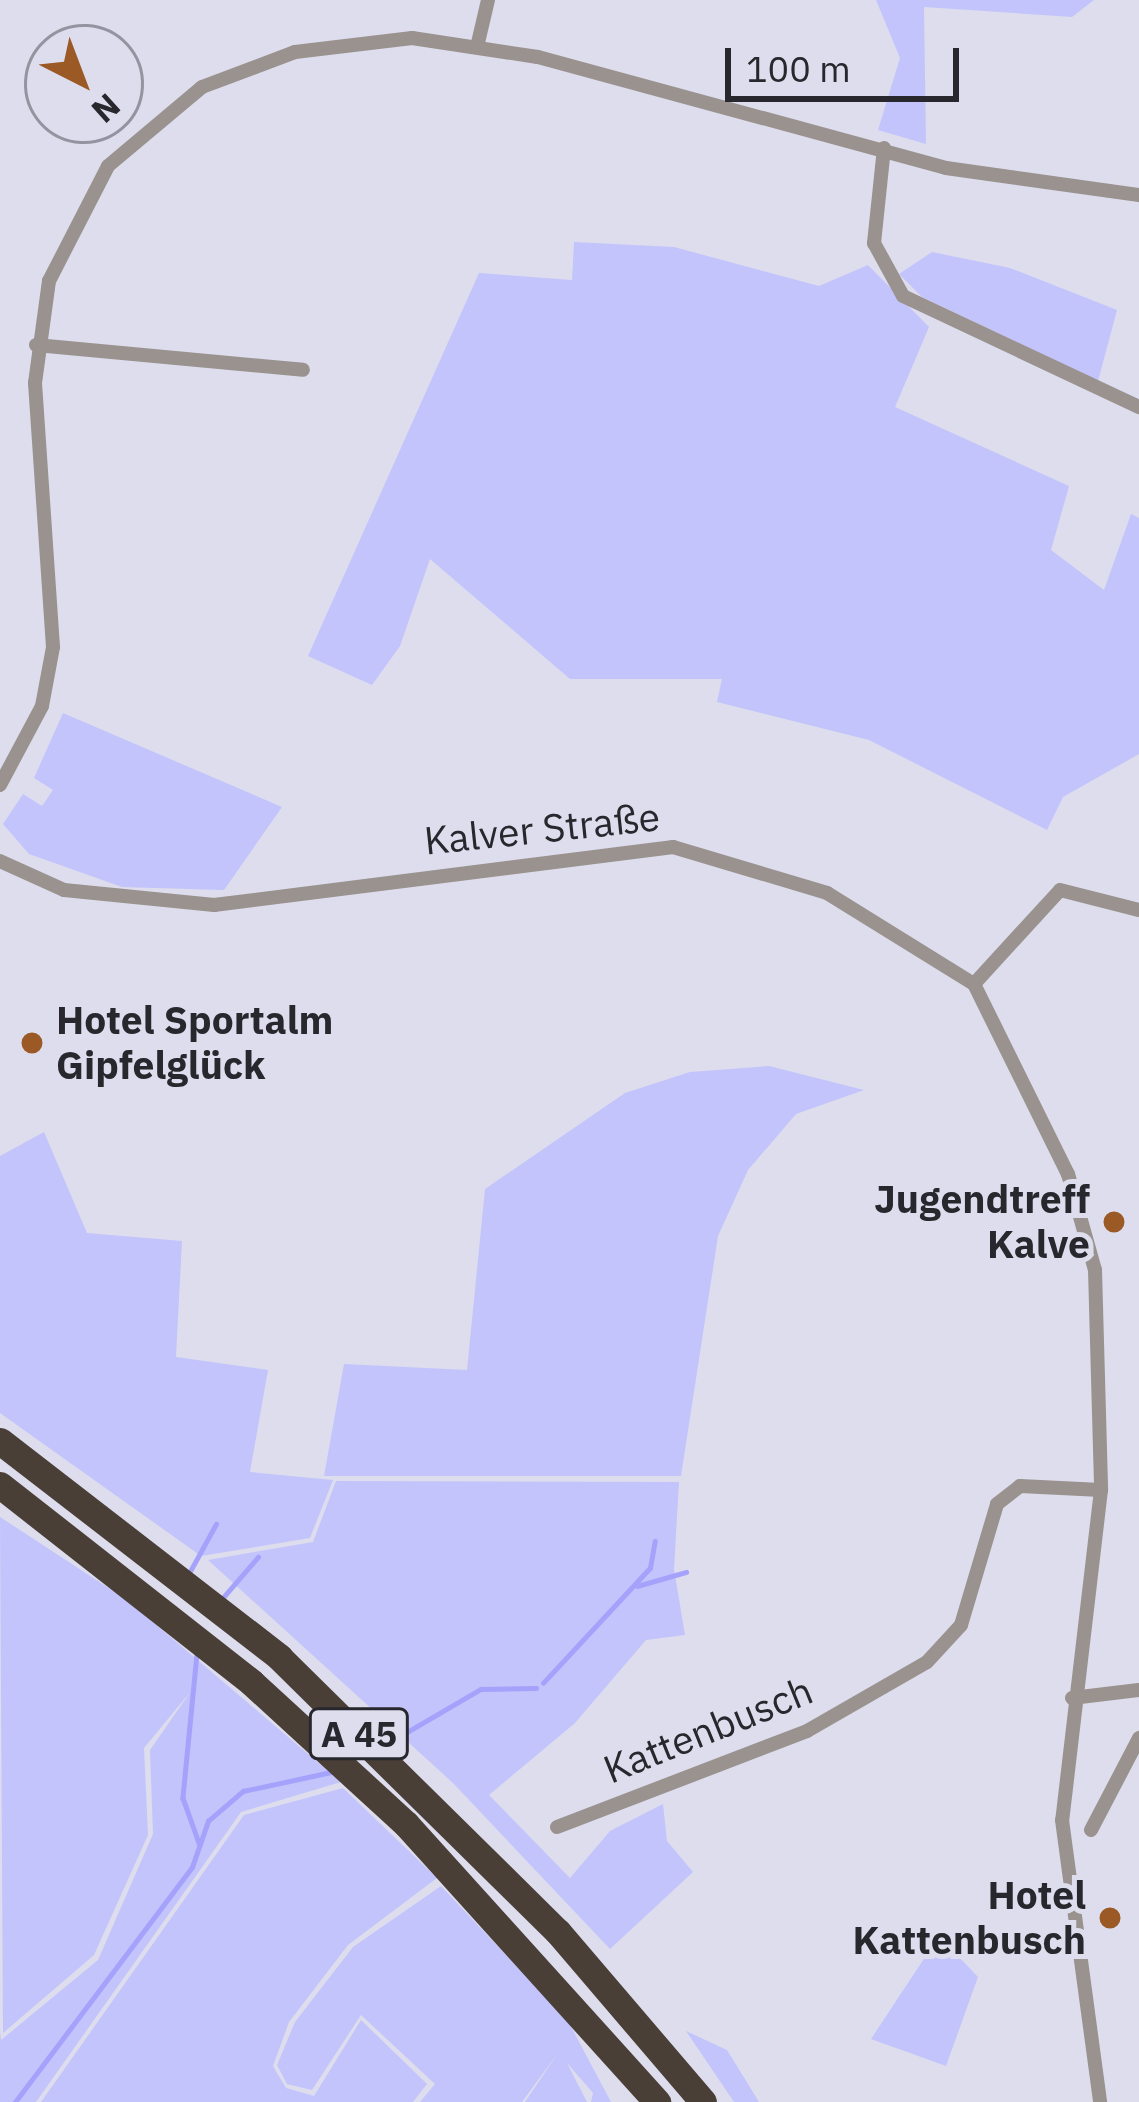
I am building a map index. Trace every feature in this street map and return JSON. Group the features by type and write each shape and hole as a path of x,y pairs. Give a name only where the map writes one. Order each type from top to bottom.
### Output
{"highway":[{"name":"A 45","path":"0,1441 279,1657 558,1932 703,2102"},
{"name":"A 45","path":"0,1485 251,1682 406,1824 654,2097"}],"street":[{"path":"477,47 488,0"},
{"path":"0,785 42,706 53,646 36,346 49,281 96,183 183,99 331,45 412,38 477,47 983,175 1139,195"},
{"path":"884,148 874,243 903,296 1139,407"},
{"path":"36,346 303,370"},
{"name":"Kalver Straße","path":"0,861 64,890 214,905 673,847 827,893 974,984"},
{"path":"1100,2102 1064,1842 1072,1698 1101,1490 1102,1332 1082,1212 974,984 1060,890 1139,910"},
{"name":"Kattenbusch","path":"557,1827 807,1731 948,1647 997,1504 1020,1486 1101,1490"},
{"path":"1072,1698 1139,1690"},
{"path":"1091,1830 1139,1738"}],"shaded area":[{"path":"876,0 1094,0 1072,17 924,7 926,144 878,130 900,58"},
{"path":"574,242 674,247 819,286 868,265 929,327 895,407 1069,486 1051,550 1104,590 1131,514 1139,518 1139,754 1063,797 1047,830 869,740 717,702 722,679 570,679 430,559 400,646 372,685 308,656 479,273 572,280"},
{"path":"932,252 1010,268 1117,310 1098,381 922,297 899,274"},
{"path":"63,713 282,807 224,890 122,887 29,854 3,824 23,794 42,806 53,790 34,778"},
{"path":"769,1066 864,1090 796,1114 748,1170 718,1236 681,1476 324,1476 344,1364 467,1370 485,1189 625,1093 690,1072"},
{"path":"44,1132 87,1233 182,1241 176,1357 268,1370 250,1472 333,1480 310,1538 201,1556 0,1413 0,1156"},
{"path":"336,1481 679,1482 674,1569 685,1635 646,1640 575,1723 489,1795 570,1878 610,1831 663,1804 667,1841 693,1872 610,1949 453,1783 208,1560 313,1542"},
{"path":"0,1517 127,1600 341,1782 241,1812 36,2102 0,2102 0,2031 1,2040 98,1960 153,1834 150,1750 191,1691 144,1748 148,1835 94,1955 3,2033"},
{"path":"343,1788 437,1878 348,1945 289,2022 273,2066 286,2088 314,2096 361,2020 427,2084 413,2102 41,2102 244,1815"},
{"path":"441,1886 568,2021 611,2102 591,2102 593,2093 567,2063 587,2102 525,2102 558,2053 522,2102 420,2102 435,2084 361,2015 312,2090 287,2084 277,2065 295,2022 353,1947"},
{"path":"939,1936 978,1977 946,2066 871,2039"},
{"path":"686,2031 727,2050 759,2102 734,2102"}],"waterway":[{"path":"188,1575 216,1524"},
{"path":"543,1683 650,1568 655,1541"},
{"path":"220,1601 258,1557"},
{"path":"637,1586 686,1572"},
{"path":"197,1654 183,1798 199,1843"},
{"path":"385,1745 481,1689 536,1688"},
{"path":"15,2102 192,1867 208,1821 243,1791 332,1772"}],"place":[{"name":"Hotel Sportalm Gipfelglück","path":"32,1043"},
{"name":"Jugendtreff Kalve","path":"1114,1222"},
{"name":"Hotel Kattenbusch","path":"1110,1918"}]}
